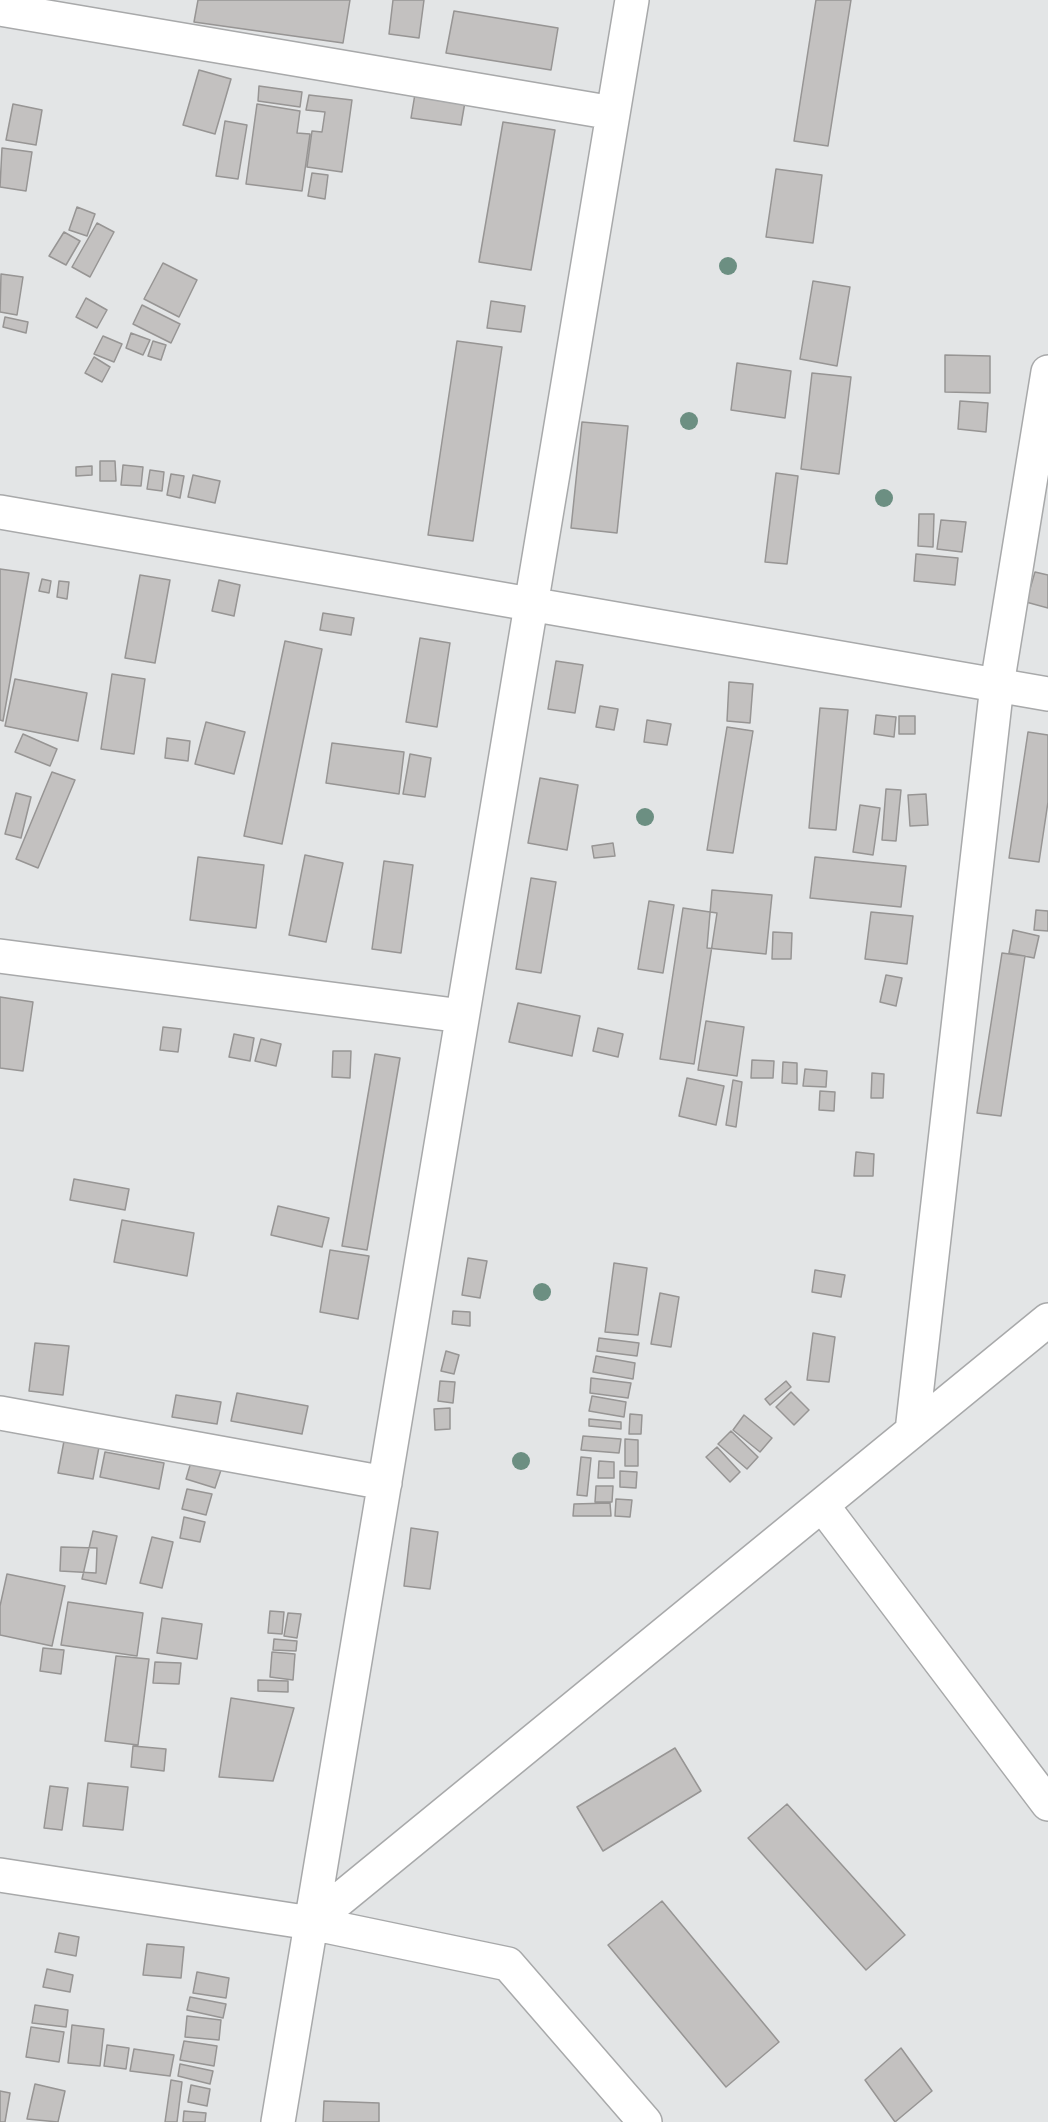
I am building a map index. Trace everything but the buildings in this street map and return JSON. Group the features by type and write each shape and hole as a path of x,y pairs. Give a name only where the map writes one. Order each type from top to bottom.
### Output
{"street":[{"path":"278,2122 632,0"},
{"path":"0,9 613,113"},
{"path":"912,1431 997,686 1048,372"},
{"path":"0,512 1048,694"},
{"path":"0,956 462,1016"},
{"path":"311,1923 1048,1320"},
{"path":"0,1413 384,1483"},
{"path":"822,1505 1048,1804"},
{"path":"0,1875 311,1923 508,1964 645,2122"}]}
